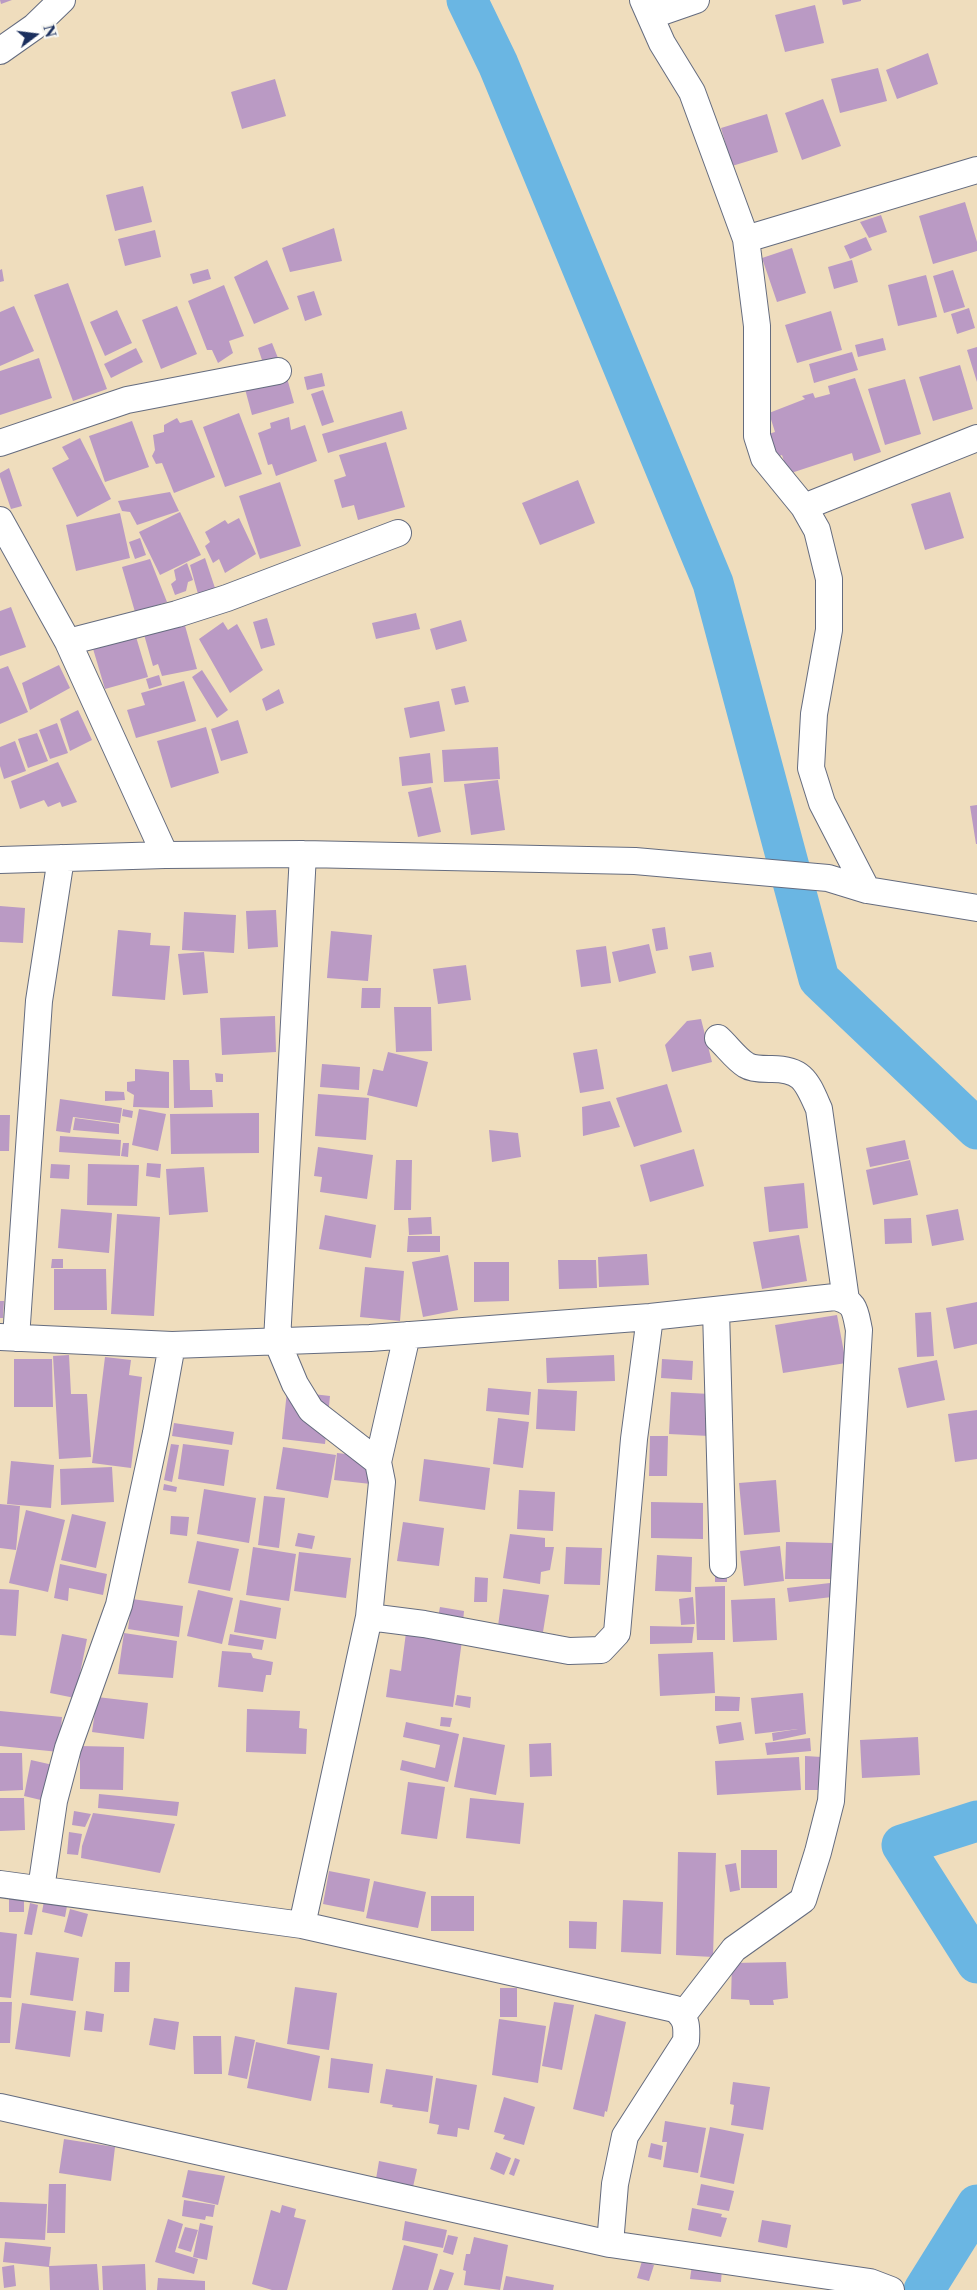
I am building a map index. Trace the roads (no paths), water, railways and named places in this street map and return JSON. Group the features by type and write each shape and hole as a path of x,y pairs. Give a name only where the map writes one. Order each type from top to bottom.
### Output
{"street":[{"path":"0,51 34,27 62,0"},
{"path":"696,0 647,8 662,43 692,92 746,239 757,326 757,436 764,458 804,507 817,530 829,578 829,630 814,714 811,768 822,803 867,890"},
{"path":"746,239 977,170"},
{"path":"0,443 128,400 278,371"},
{"path":"804,507 977,438"},
{"path":"0,521 68,642 165,855"},
{"path":"68,642 177,614 228,598 398,533"},
{"path":"303,854 277,1341 296,1384 311,1410 378,1462"},
{"path":"0,860 165,855 303,854 635,860 828,878 867,890 977,908"},
{"path":"61,858 39,1001 8,1337 172,1345 407,1335 650,1317 835,1297 846,1300 854,1308 858,1330 831,1801 803,1900 734,1949 682,2015"},
{"path":"718,1038 746,1066 764,1070 781,1069 796,1073 807,1081 819,1109 846,1300"},
{"path":"716,1310 723,1565"},
{"path":"369,1617 424,1624 569,1651 601,1650 617,1633 634,1439 650,1317"},
{"path":"302,1925 369,1617 382,1482 378,1462 407,1335"},
{"path":"41,1889 54,1801 68,1748 119,1605 156,1433 172,1345"},
{"path":"0,1884 302,1925 674,2009 682,2015 687,2024 686,2041 625,2136 615,2184 610,2244"},
{"path":"0,2107 610,2244 870,2282 891,2290"}],"waterway":[{"path":"467,0 498,64 713,583 819,979 977,1129"},
{"path":"977,1821 902,1845 977,1963"},
{"path":"924,2290 977,2205"}]}
